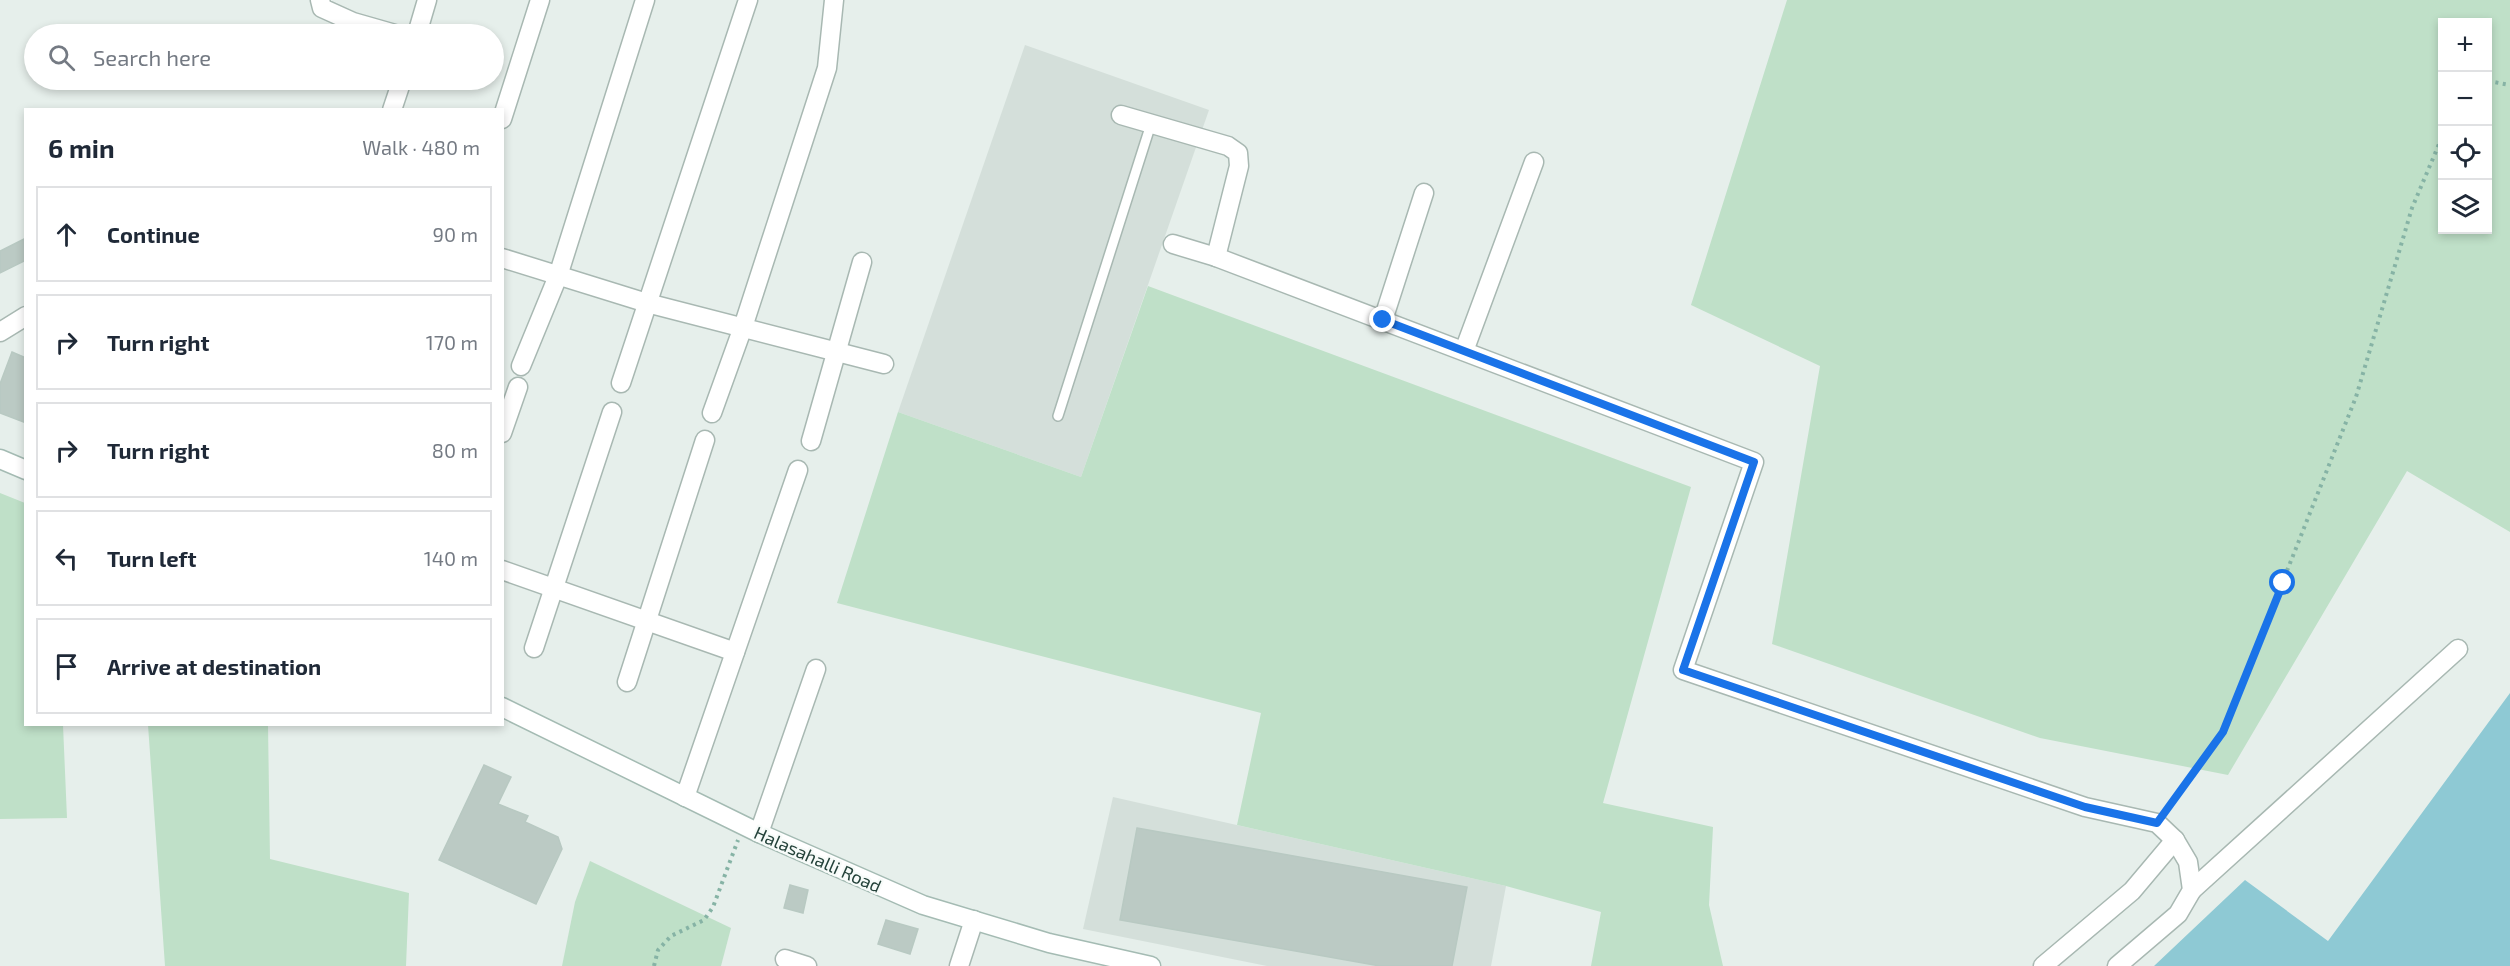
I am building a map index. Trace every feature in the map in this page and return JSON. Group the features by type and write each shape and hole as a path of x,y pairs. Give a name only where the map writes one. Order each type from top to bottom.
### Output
{"street":[{"path":"320,0 322,8 360,24"},
{"path":"420,24 428,0"},
{"path":"504,113 540,0"},
{"path":"521,366 558,276 645,0"},
{"path":"621,383 748,0"},
{"path":"712,413 743,327 827,68 834,0"},
{"path":"393,108 399,90"},
{"path":"1121,115 1228,146 1238,153 1239,166 1216,257"},
{"path":"1464,351 1533,162"},
{"path":"1383,320 1424,193"},
{"path":"1173,244 1216,257 1754,462 1683,670 2085,807 2157,823 2175,840 2188,862 2192,890"},
{"path":"504,259 647,303 884,364"},
{"path":"811,441 862,262"},
{"path":"0,332 24,317"},
{"path":"504,427 518,387"},
{"path":"534,648 612,412"},
{"path":"627,682 705,440"},
{"path":"0,459 24,469"},
{"path":"685,797 798,470"},
{"path":"504,571 735,652"},
{"path":"2117,966 2178,914 2192,890 2458,649"},
{"path":"751,830 816,669"},
{"name":"Halasahalli Road","path":"504,707 751,830 923,905 1049,943 1151,966"},
{"path":"2043,966 2132,891 2175,840"},
{"path":"959,966 974,920"},
{"path":"785,959 807,966"}],"lane":[{"path":"1058,416 1151,124"}],"path":[{"path":"2492,82 2510,85"},
{"path":"2157,823 2223,732 2356,397 2412,208 2438,146"},
{"path":"654,966 658,950 671,936 704,920 751,830"}],"shaded area":[{"path":"1025,45 1209,110 1081,477 898,412"},
{"path":"1113,797 1506,886 1491,966 1267,966 1083,929"}],"green space":[{"path":"1787,0 2510,0 2510,532 2407,471 2228,775 2040,738 1772,644 1820,366 1691,305"},
{"path":"1148,286 1691,487 1603,803 1713,827 1709,905 1723,966 1591,966 1601,912 1506,886 1237,825 1261,713 837,603 898,412 1081,477"},
{"path":"0,493 24,503 24,726 63,726 67,818 0,819"},
{"path":"148,726 268,726 270,859 409,893 406,966 165,966"},
{"path":"590,861 731,928 721,966 562,966 575,902"}],"water":[{"path":"2510,693 2510,966 2154,966 2245,880 2328,941"}],"building":[{"path":"24,239 24,261 0,273 0,251"},
{"path":"12,352 24,357 24,422 0,413 0,384"},
{"path":"484,765 511,777 498,804 528,816 525,822 558,837 562,849 536,904 439,860"},
{"path":"1137,828 1467,887 1452,966 1380,966 1120,920"},
{"path":"790,885 808,890 803,913 784,908"},
{"path":"886,920 918,929 910,954 878,944"}],"route":[{"path":"1383,320 1754,462 1683,670 1938,759 2085,807 2157,823 2223,732 2283,583"}]}
